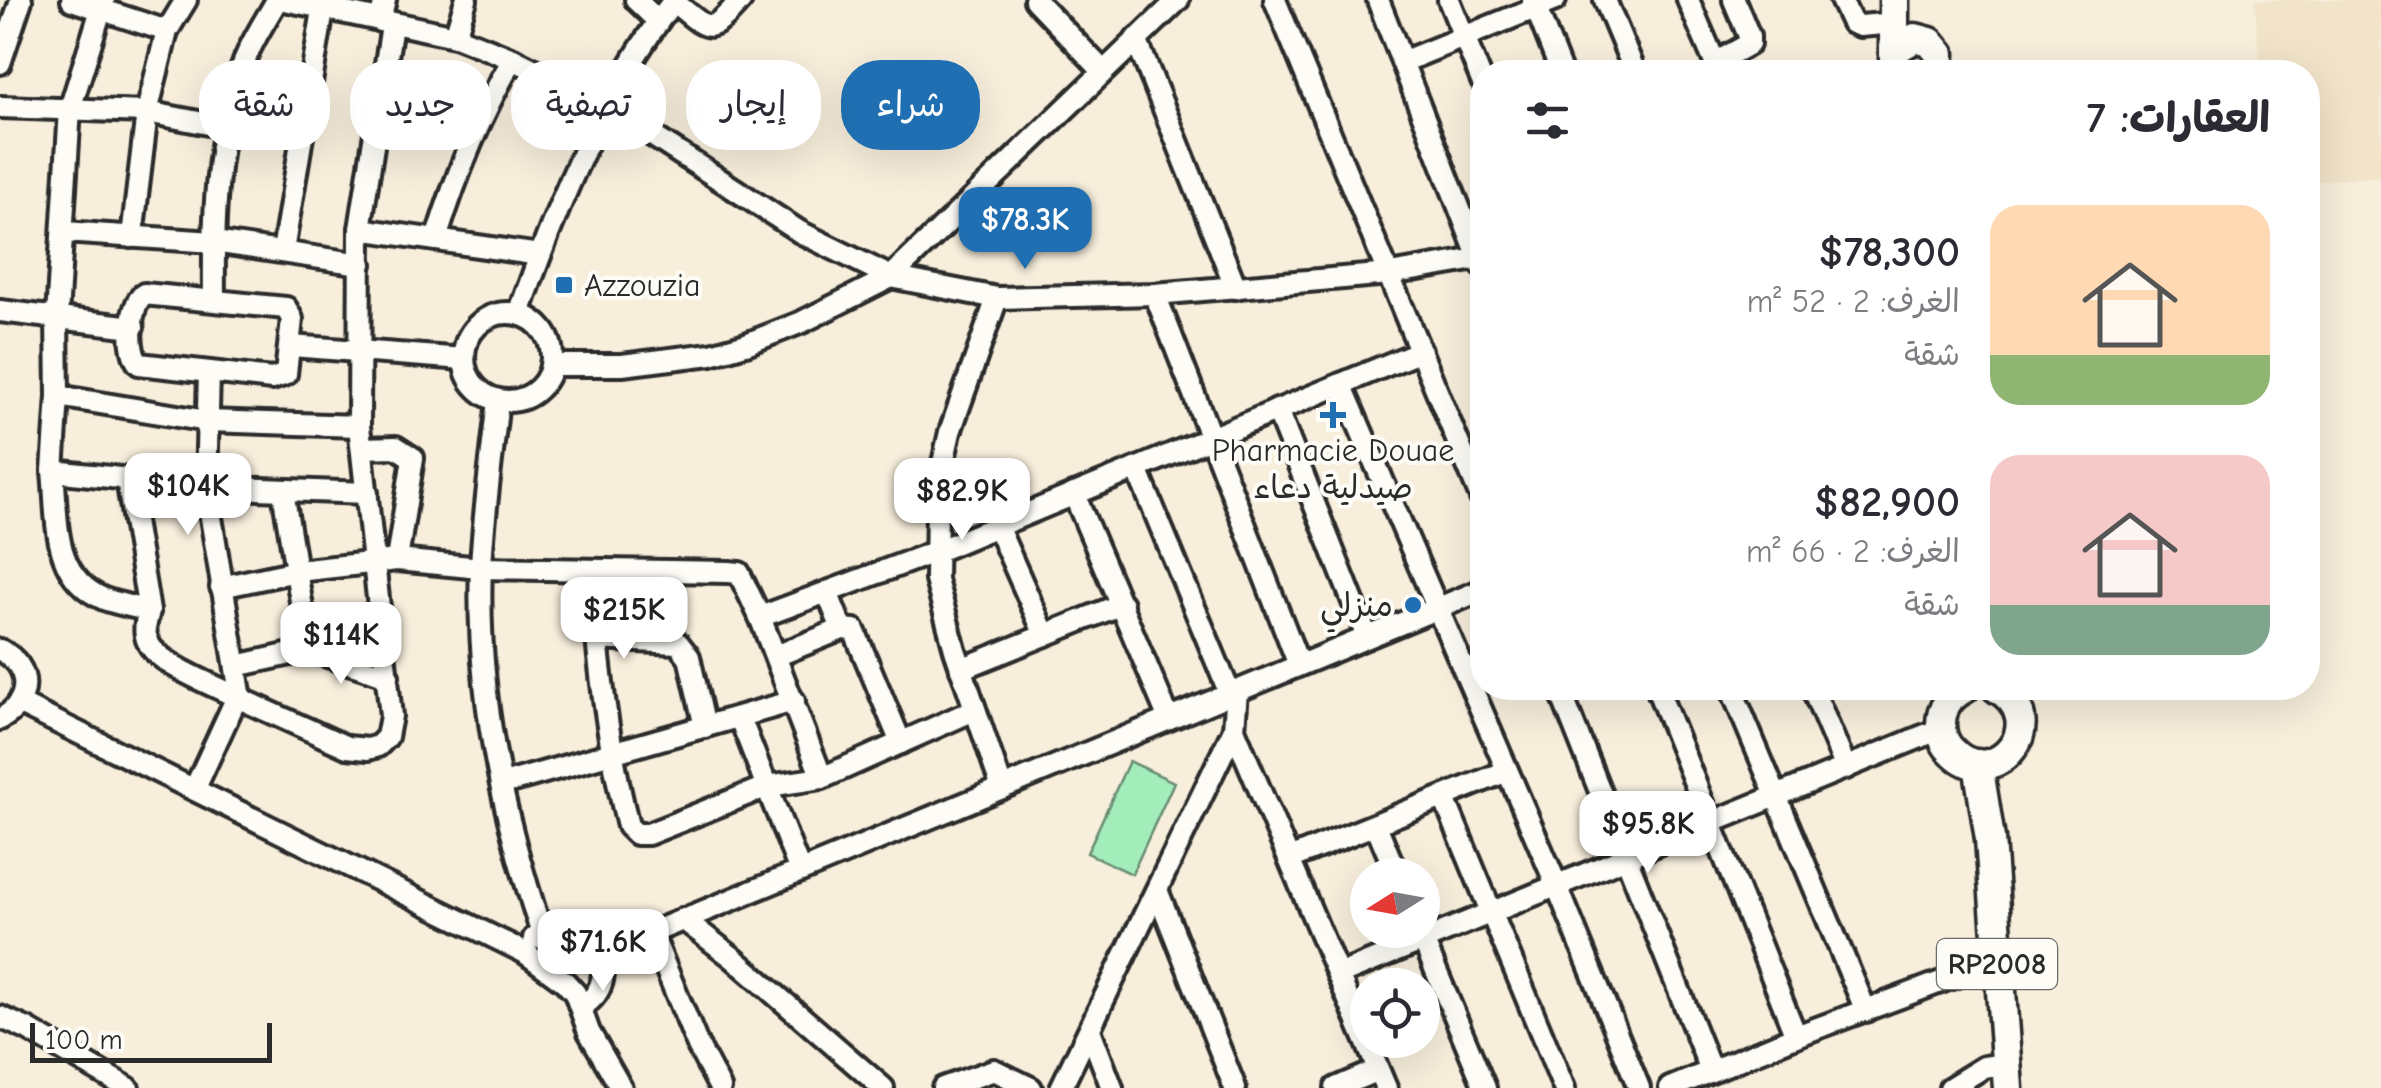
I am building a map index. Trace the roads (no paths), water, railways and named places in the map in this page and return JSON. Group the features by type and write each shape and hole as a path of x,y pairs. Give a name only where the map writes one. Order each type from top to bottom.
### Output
{"highway":[{"path":"1923,39 1908,40 1899,29 1914,18 1923,39 1940,54 1940,60"},
{"path":"1951,700 1945,707 1940,729 1948,748 1956,755 1988,762"},
{"name":"RP2008","path":"2007,1076 1997,961 1988,762 2016,744 2021,723 2010,700"}],"street":[{"path":"0,64 21,0"},
{"path":"72,0 102,5 166,32"},
{"path":"132,237 148,112 166,32 186,0"},
{"path":"245,60 281,0 323,10 386,15 456,36 513,59 468,146 436,239"},
{"path":"456,36 466,0"},
{"path":"636,0 658,21"},
{"path":"635,60 673,0 710,27 720,24 741,0"},
{"path":"1035,0 1102,70"},
{"path":"551,365 622,365 711,354 802,322 892,277 1178,0"},
{"path":"1274,0 1470,471"},
{"path":"1378,0 1470,231"},
{"path":"1450,0 1474,60"},
{"path":"1605,0 1630,60"},
{"path":"1688,0 1714,60"},
{"path":"1728,60 1749,44 1734,0"},
{"path":"1841,0 1852,23 1899,29"},
{"path":"1402,62 1542,3 1558,60"},
{"path":"102,5 70,109 57,317 58,396 53,470 61,554 71,576 103,598 150,611"},
{"path":"283,251 323,10"},
{"path":"127,480 150,611 144,629 152,649 239,698 347,747 378,746 390,728 388,676 359,426 360,229 386,15"},
{"path":"1136,39 1236,288"},
{"path":"0,107 148,112 199,121"},
{"path":"666,145 786,224 892,277 998,298 1236,288 1470,263"},
{"path":"214,300 214,242 222,150"},
{"path":"519,314 540,254 586,150"},
{"path":"360,229 540,254"},
{"path":"64,232 214,242 361,264"},
{"path":"144,294 214,300 286,308 292,319 292,346 284,378 139,364 132,353 133,327 136,304 144,294"},
{"path":"1155,294 1300,665"},
{"path":"998,298 946,447 936,501 936,580 945,621 1002,788"},
{"path":"0,311 133,327"},
{"path":"505,312 519,314 531,319 548,339 551,365 538,389 526,397 498,400 474,384 464,358 471,332 480,322 505,312"},
{"path":"292,346 464,358"},
{"path":"760,618 998,526 1421,351"},
{"path":"195,788 239,698 206,488 210,372"},
{"path":"1341,384 1470,687"},
{"path":"58,396 207,421 359,426"},
{"path":"498,400 481,568 487,686 524,881 542,933"},
{"path":"1278,410 1367,638"},
{"path":"362,448 396,447 413,458 397,560"},
{"path":"1137,469 1233,692 1234,729 1382,1079 1336,1088"},
{"path":"53,470 206,488 368,493"},
{"path":"282,491 309,650"},
{"path":"1074,494 1169,719"},
{"path":"998,526 1045,635"},
{"path":"220,587 297,571 397,560 481,568 740,573 822,778"},
{"path":"592,572 610,756 628,826 636,834 648,834 768,786 822,778 974,710"},
{"path":"827,592 842,630"},
{"path":"600,954 1470,595"},
{"path":"961,669 1122,604"},
{"path":"776,656 851,628 857,633 901,744"},
{"path":"596,639 678,643 689,657 706,727"},
{"path":"0,650 18,662 26,683 20,704 0,719"},
{"path":"236,666 309,650 388,676"},
{"path":"1476,700 1639,1088"},
{"path":"1564,700 1711,1071"},
{"path":"1662,700 1796,1036"},
{"path":"1735,700 1866,1012"},
{"path":"1817,700 1846,768"},
{"path":"503,784 794,701"},
{"path":"20,704 524,952 565,982 621,1088"},
{"path":"740,718 800,871"},
{"path":"1061,1088 1234,729"},
{"path":"1440,929 1493,912 1940,729"},
{"path":"1290,859 1507,771"},
{"path":"1444,798 1564,1088"},
{"path":"1376,825 1389,858"},
{"path":"1156,890 1235,1088"},
{"path":"683,919 732,956 883,1088"},
{"path":"524,952 542,933 567,928 581,932 600,954 602,980 597,992 581,1007"},
{"path":"651,932 698,1046 720,1088"},
{"path":"1338,975 1394,948"},
{"path":"1426,948 1484,1088"},
{"path":"1670,1088 1997,961"},
{"path":"0,1018 27,1029 128,1088"},
{"path":"1090,1030 1112,1088"},
{"path":"1950,1088 1984,1067 2007,1076"},
{"path":"943,1088 991,1070 1031,1088"}],"place":[{"name":"Azzouzia","path":"564,285"},
{"name":"Pharmacie Douae صيدلية دعاء","path":"1333,415"},
{"name":"منزلي","path":"1413,605"}]}
